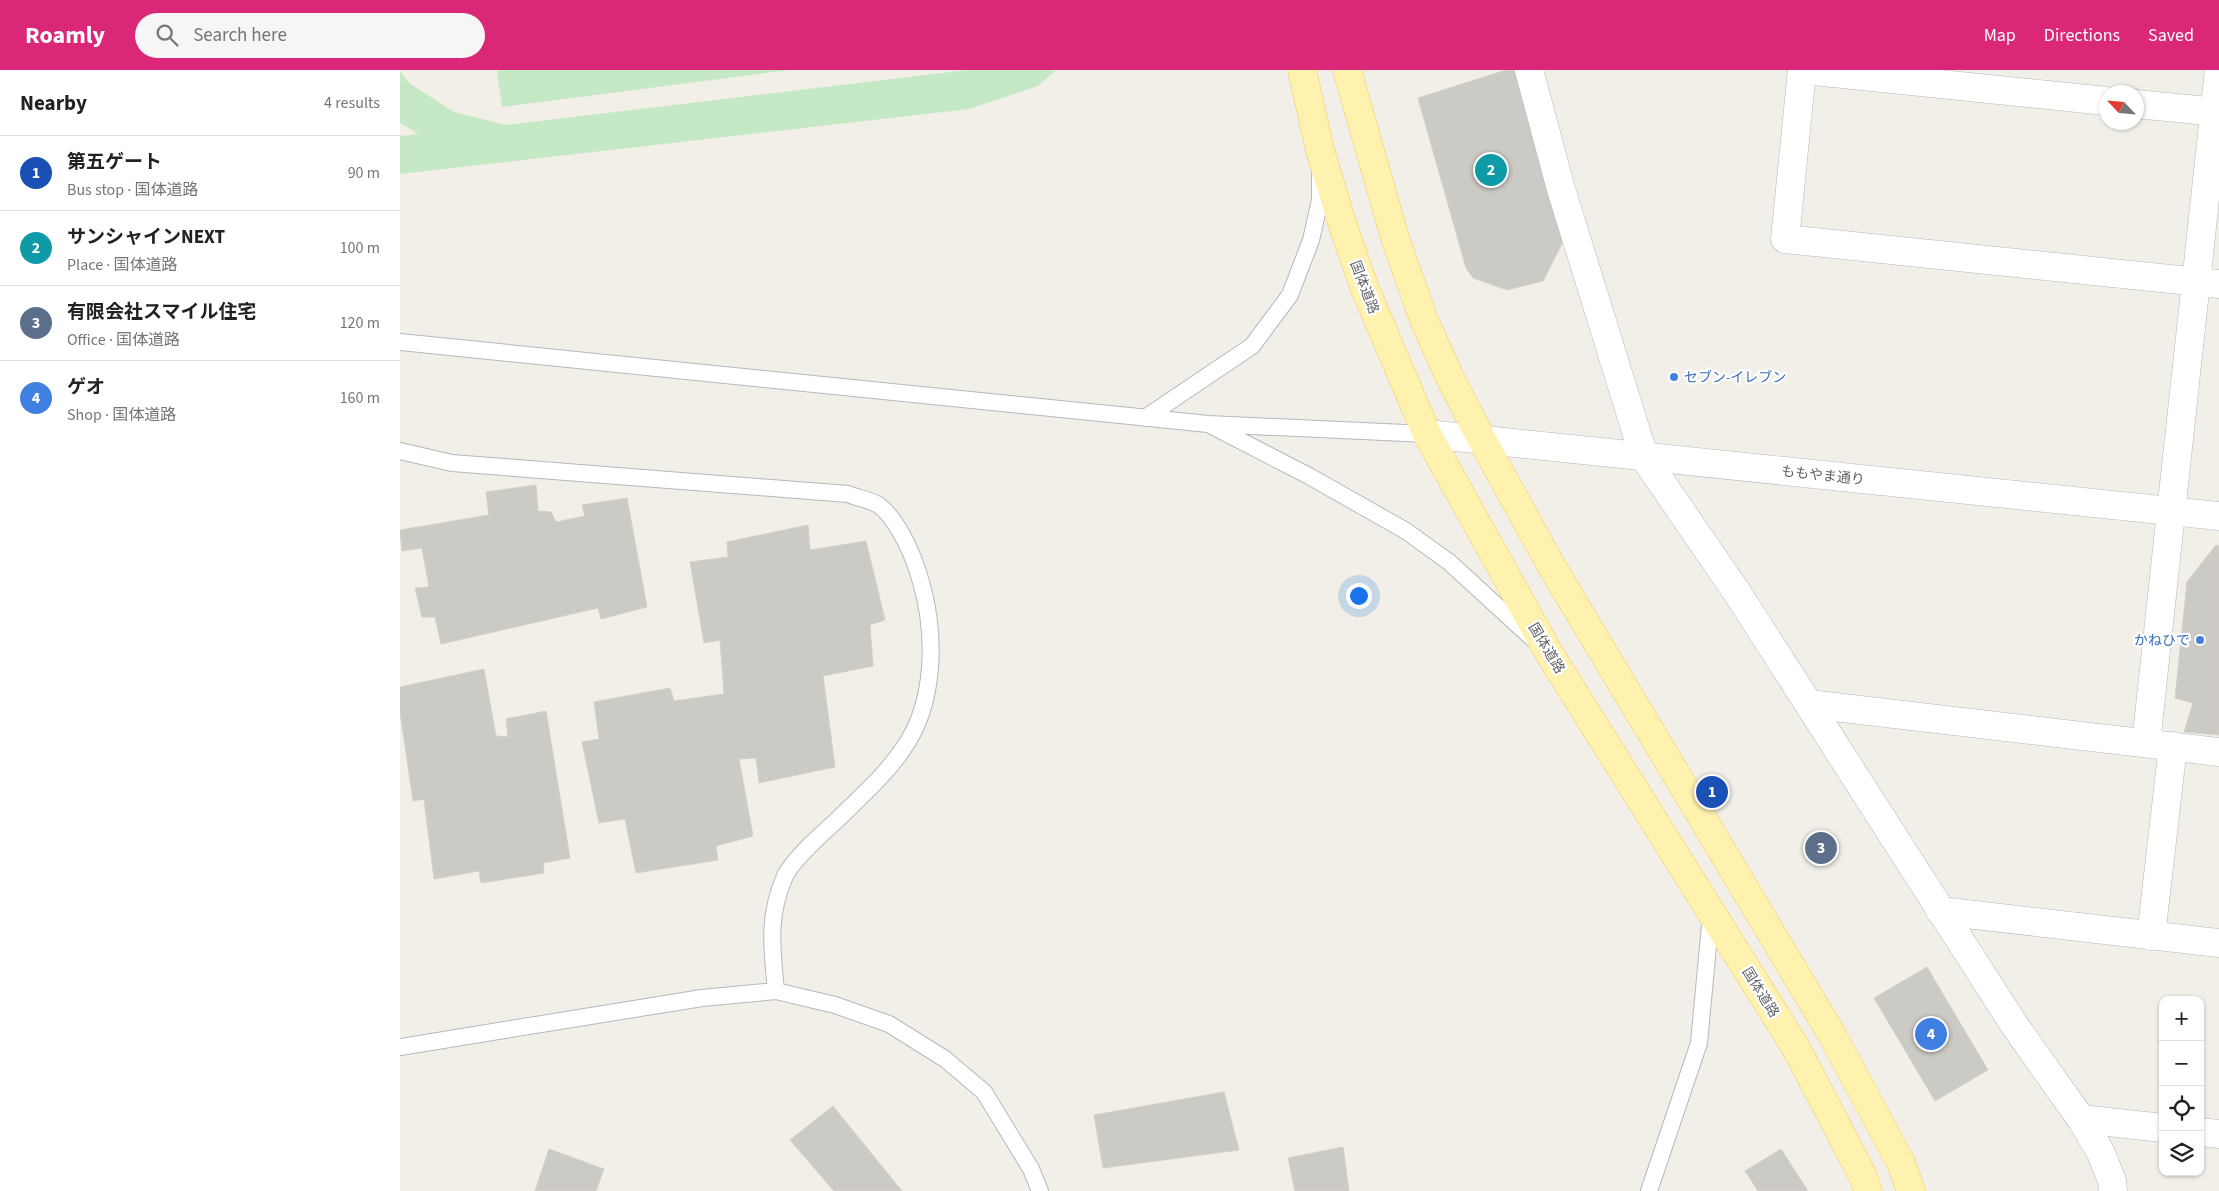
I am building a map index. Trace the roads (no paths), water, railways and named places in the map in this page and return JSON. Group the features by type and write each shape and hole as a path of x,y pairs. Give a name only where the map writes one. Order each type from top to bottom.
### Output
{"main road":[{"name":"国体道路","path":"1302,70 1320,150 1343,226 1365,289 1426,434 1549,653 1712,910 1796,1048 1863,1176 1868,1191"},
{"path":"1346,70 1374,171 1424,320 1481,438 1552,567 1831,1033 1901,1164 1911,1191"}],"street":[{"path":"1529,70 1560,189 1644,457 1738,594 2015,1026 2081,1119 2101,1153 2114,1191"},
{"path":"2099,100 1803,70 1785,239 2208,282"},
{"path":"2146,743 2172,512 2208,282 2219,70"},
{"path":"2144,105 2217,112"},
{"name":"ももやま通り","path":"1426,434 1481,438 1644,457 2219,516"},
{"path":"1809,704 2219,752"},
{"path":"2151,936 2173,746"},
{"path":"1940,911 2151,936 2219,942"},
{"path":"2081,1119 2159,1128"},
{"path":"2204,1132 2219,1134"}],"lane":[{"path":"1145,418 1252,346 1290,295 1311,240 1318,208 1320,150"},
{"path":"400,342 1208,424 1426,434"},
{"path":"1208,424 1309,476 1406,531 1449,562 1549,653"},
{"path":"400,451 452,463 848,494 879,506 899,530 914,559 926,601 930,645 928,678 921,714 904,748 886,771 810,846 786,874 776,900 771,930 776,991"},
{"path":"1649,1191 1698,1043 1712,910"},
{"path":"400,1047 702,998 776,991 835,1005 889,1024 945,1059 984,1092 1031,1169 1040,1191"}],"place":[{"name":"サンシャインNEXT","path":"1491,170"},
{"name":"セブン-イレブン","path":"1674,377"},
{"name":"かねひで","path":"2200,640"},
{"name":"第五ゲート","path":"1712,792"},
{"name":"有限会社スマイル住宅","path":"1821,848"},
{"name":"ゲオ","path":"1931,1034"}]}
